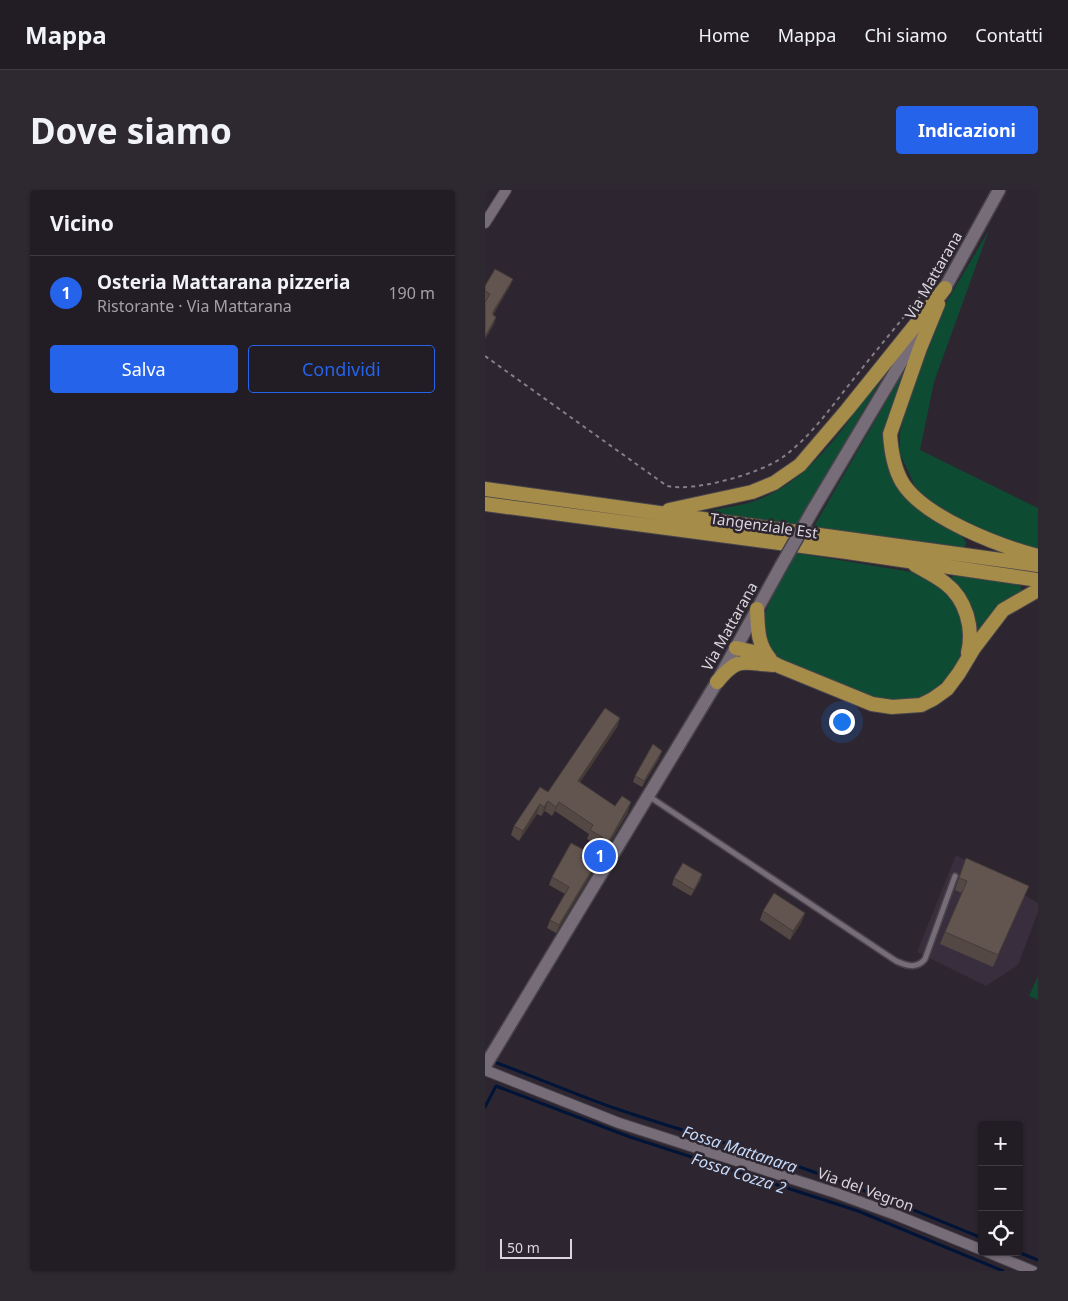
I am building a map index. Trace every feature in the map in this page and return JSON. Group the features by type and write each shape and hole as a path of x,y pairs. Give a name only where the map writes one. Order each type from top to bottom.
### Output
{"highway":[{"path":"659,513 752,492 774,482 800,465 847,410 940,283"},
{"path":"940,283 890,434 891,448 897,469 902,482 915,498 925,505 964,529 1008,548 1038,556"},
{"name":"Tangenziale Est","path":"485,490 1038,565"},
{"name":"Tangenziale Est","path":"485,504 1038,580"},
{"path":"910,562 945,583 957,596 964,608 971,634 971,642 965,662"},
{"path":"736,648 755,652 779,666 872,704 892,707 921,705 933,699 947,688 1003,610 1038,590"},
{"path":"757,609 760,643 763,651 779,666"},
{"path":"736,648 749,662"},
{"path":"717,682 737,663 749,662 779,666"}],"street":[{"path":"485,223 507,190"},
{"name":"Via Mattarana","path":"485,1068 647,795 717,682 940,283 997,192"},
{"name":"Via del Vegron","path":"485,1068 619,1123 836,1193 978,1248"},
{"path":"997,1256 1033,1271"}],"lane":[{"path":"647,795 896,961 906,965 915,966 921,964 925,959 955,876"}],"path":[{"path":"485,356 667,486 693,487 742,476 765,468 797,446 940,283"}],"shaded area":[{"path":"956,855 1038,903 1038,912 1018,965 986,986 917,952"}],"green space":[{"path":"989,230 934,382 920,450 1038,508 1038,555 968,527 924,497 915,486 900,454 900,433 906,403 937,318"},
{"path":"895,356 796,527 707,513 747,503 769,495 788,484 806,469 823,452 854,414"},
{"path":"911,359 891,465 961,535 966,542 965,547 962,548 813,528"},
{"path":"796,553 918,573 937,582 951,597 963,622 963,655 947,680 930,694 912,701 882,701 786,663 769,652 761,627 764,615"},
{"path":"954,575 1020,585 1022,591 976,631 950,581"},
{"path":"1038,976 1038,1000 1029,996"}],"building":[{"path":"495,269 513,279 493,312 493,315 496,317 485,337 485,302 490,294 485,291 485,286"},
{"path":"605,708 620,718 578,781 615,806 622,796 631,802 609,841 590,830 593,825 559,802 556,807 548,801 544,807 540,804 523,831 514,826 540,787 548,792"},
{"path":"653,744 662,751 644,781 635,776"},
{"path":"571,843 599,858 559,925 550,920 569,887 552,877"},
{"path":"966,858 1029,886 998,955 945,932 967,881 959,878"},
{"path":"683,863 702,874 694,890 674,878"},
{"path":"774,893 805,913 793,931 763,911"}],"waterway":[{"name":"Fossa Mattanara","path":"497,1063 617,1109 828,1177 978,1236"},
{"name":"Fossa Cozza 2","path":"485,1107 496,1086 630,1137 858,1211 1003,1271"},
{"name":"Fossa Mattanara","path":"1023,1254 1038,1260"}],"place":[{"name":"Osteria Mattarana pizzeria","path":"600,856"}]}
